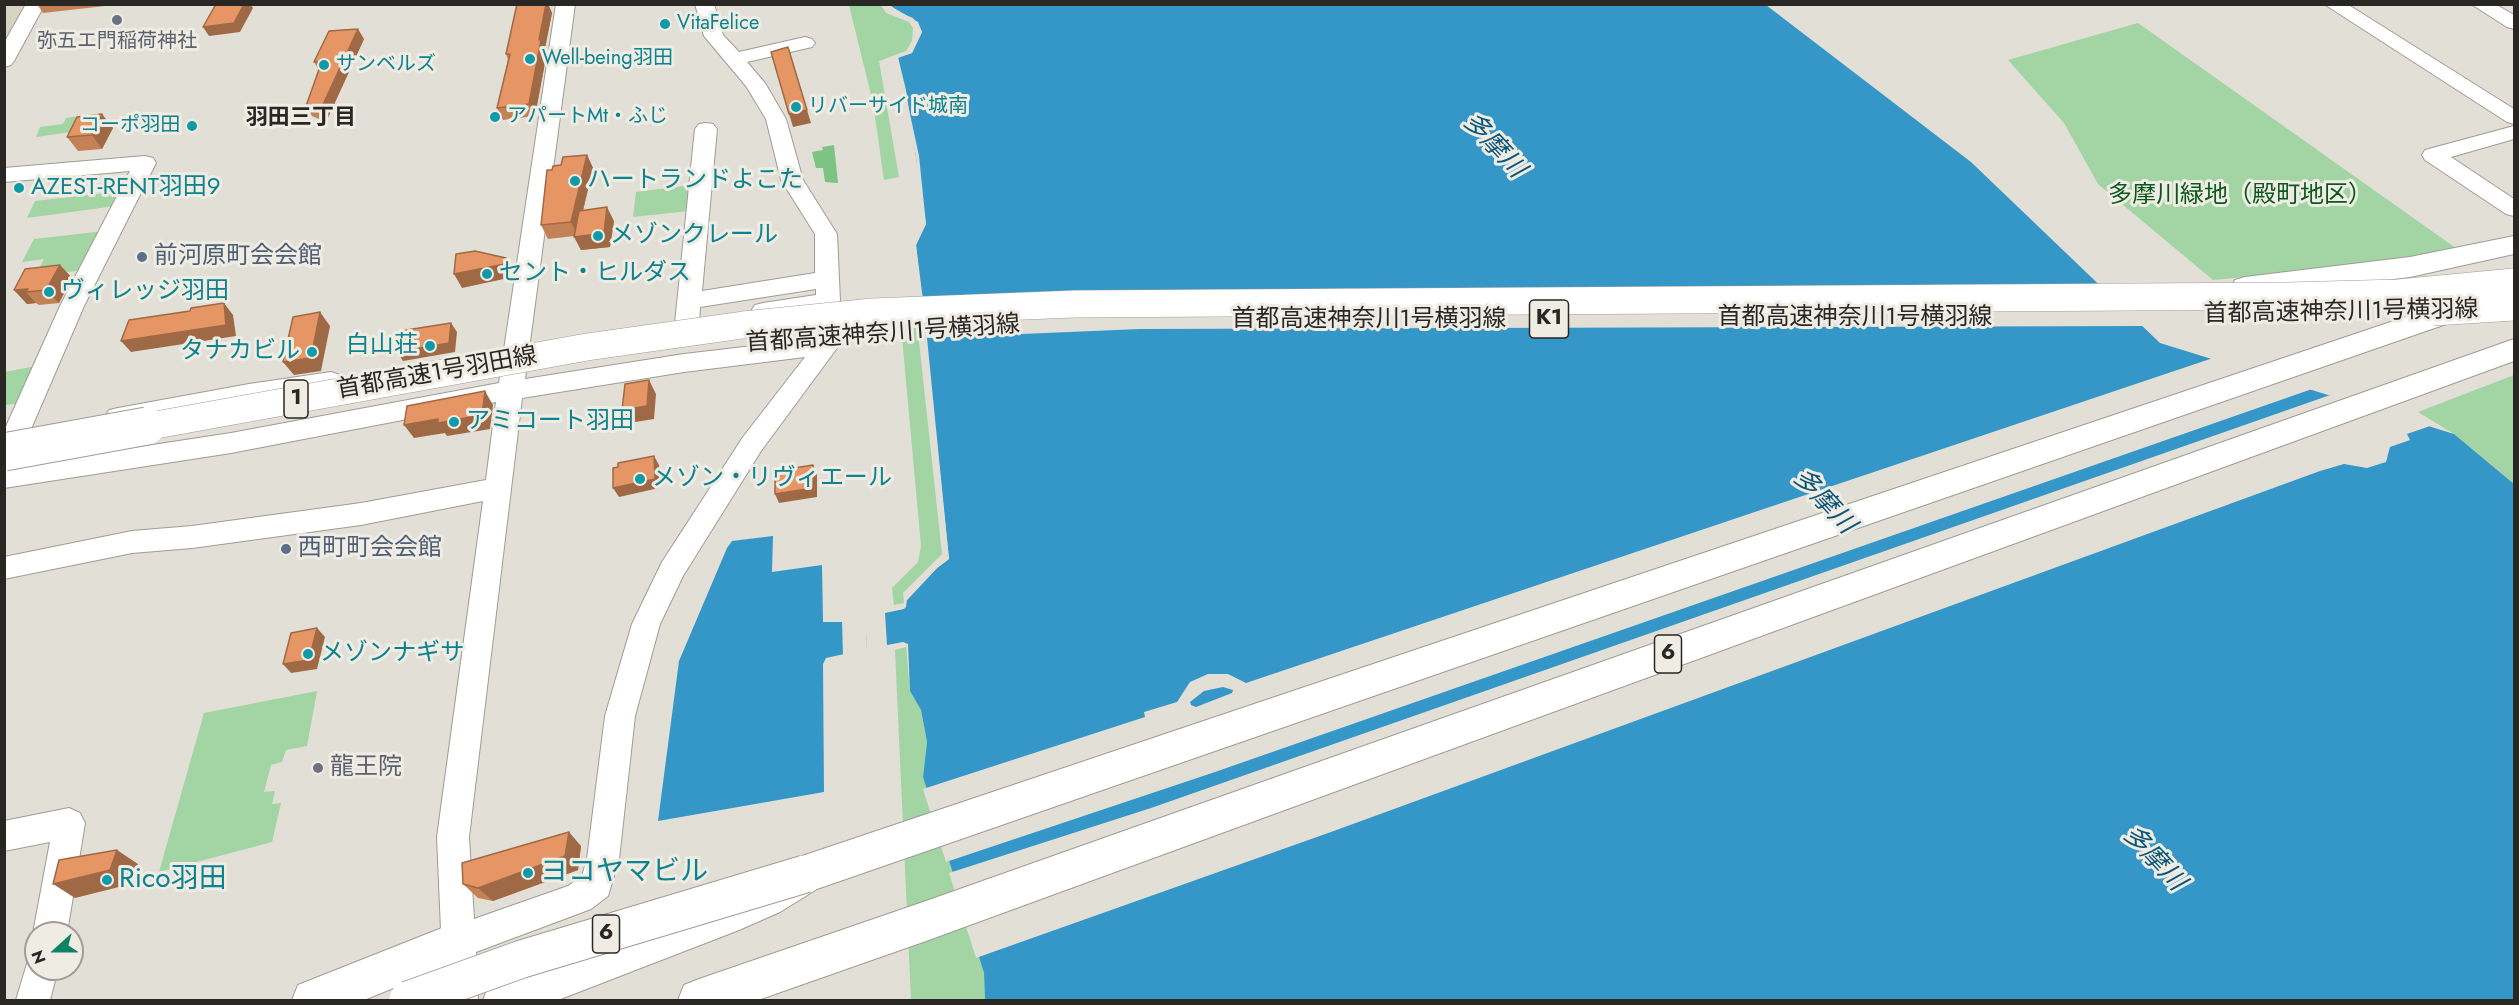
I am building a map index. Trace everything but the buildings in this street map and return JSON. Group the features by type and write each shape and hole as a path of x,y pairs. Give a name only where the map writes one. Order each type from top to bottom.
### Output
{"main road":[{"path":"2130,297 2348,276 2442,261 2514,245"},
{"name":"首都高速神奈川1号横羽線","path":"586,357 766,322 956,307 1087,303 2509,294"},
{"name":"首都高速神奈川1号横羽線","path":"586,357 809,337 942,328 1074,323 2414,313 2509,294"},
{"name":"6","path":"408,1000 522,959 805,874 2509,294"},
{"name":"6","path":"699,1000 959,909 2514,350"},
{"name":"首都高速1号羽田線","path":"9,441 586,357"},
{"name":"首都高速1号羽田線","path":"4,471 586,357"},
{"name":"6","path":"504,1000 725,916 766,898 805,874"},
{"path":"314,1000 457,942"}],"street":[{"path":"4,61 36,4"},
{"path":"461,1000 453,837 498,488 513,390 516,350 566,4"},
{"path":"457,942 579,898 596,885 603,859 620,716 646,624 672,570 696,531 759,435 825,346 826,234 792,180 776,119 755,83 714,36 704,4"},
{"path":"2334,4 2514,118"},
{"path":"2480,4 2514,23"},
{"path":"734,59 805,43"},
{"path":"688,312 706,129"},
{"path":"2514,132 2433,155 2514,209"},
{"path":"4,175 145,163 72,306 9,441 4,462"},
{"path":"9,441 249,393 516,350 688,312 827,290"},
{"path":"4,478 231,443 513,390 684,363 825,346"},
{"path":"4,568 132,542 192,537 361,514 498,488"},
{"path":"4,836 69,823 53,921"},
{"path":"33,1000 38,981"}],"shaded area":[{"path":"25,5 5,42 5,6"}],"green space":[{"path":"849,5 881,5 886,13 909,22 913,28 912,41 906,51 879,61 899,177 884,180 873,103"},
{"name":"多摩川緑地（殿町地区）","path":"2138,23 2467,256 2213,280 2098,184 2064,123 2008,60"},
{"path":"85,115 78,131 36,137 40,127 63,124 66,118"},
{"path":"834,145 838,183 825,182 823,168 816,168 812,152"},
{"path":"692,185 689,211 633,217 636,192"},
{"path":"123,191 115,206 27,218 35,201"},
{"path":"105,231 84,270 35,276 44,259 22,262 34,239"},
{"path":"917,323 942,554 903,593 904,603 894,605 892,588 918,562 921,546 901,326"},
{"path":"41,365 24,403 5,405 5,372"},
{"path":"2514,375 2514,484 2454,434 2418,412"},
{"path":"906,647 910,691 921,710 927,742 923,777 984,973 985,1000 911,1000 895,650"},
{"path":"317,691 307,746 286,750 282,762 271,765 264,792 275,791 272,804 281,803 272,842 159,872 204,713"}],"water":[{"name":"多摩川","path":"890,5 1766,5 1971,162 2160,343 2454,434 2514,484 2514,1000 985,1000 984,973 923,777 927,742 921,710 910,691 908,644 903,642 887,645 885,613 904,609 907,600 937,568 949,559 916,245 926,224 906,90 898,57 912,53 922,32 913,18 898,12"},
{"path":"773,536 772,572 822,565 823,622 842,622 865,615 867,649 826,658 823,664 824,792 658,821 679,661 732,541"}],"pier":[{"path":"887,4 918,22 922,32 912,53 898,58 919,156 926,224 916,245 923,300 2102,284 2146,326 1140,329 927,338 949,559 937,568 907,600 906,596 946,558 913,245 923,223 916,156 895,57 910,50 919,32 916,24 897,15"},
{"path":"2216,357 2315,388 1215,772 946,862 923,789 1145,717 1144,712 1177,702 1190,682 1208,674 1228,674 1246,683","holes":["1223,687 1233,690 1232,693 1196,707 1190,702 1204,691"]},
{"path":"2333,394 2433,425 2407,434 2410,440 2390,447 2386,462 2367,468 2344,464 2320,471 1331,832 976,958 949,873 1151,808"},
{"path":"866,612 867,653 843,657 842,619"}],"place":[{"name":"弥五エ門稲荷神社","path":"117,20"},
{"name":"VitaFelice","path":"665,24"},
{"name":"Well-being羽田","path":"530,59"},
{"name":"サンベルズ","path":"324,65"},
{"name":"リバーサイド城南","path":"796,107"},
{"name":"アパートMt・ふじ","path":"495,117"},
{"name":"コーポ羽田","path":"192,126"},
{"name":"ハートランドよこた","path":"575,181"},
{"name":"AZEST-RENT羽田9","path":"19,188"},
{"name":"メゾンクレール","path":"598,236"},
{"name":"前河原町会会館","path":"142,257"},
{"name":"セント・ヒルダス","path":"487,274"},
{"name":"ヴィレッジ羽田","path":"49,292"},
{"name":"白山荘","path":"430,346"},
{"name":"タナカビル","path":"312,352"},
{"name":"アミコート羽田","path":"454,422"},
{"name":"メゾン・リヴィエール","path":"640,479"},
{"name":"西町町会会館","path":"286,549"},
{"name":"メゾンナギサ","path":"308,654"},
{"name":"龍王院","path":"318,768"},
{"name":"ヨコヤマビル","path":"528,873"},
{"name":"Rico羽田","path":"107,880"}],"district":[{"name":"羽田三丁目","path":"301,119"}]}
